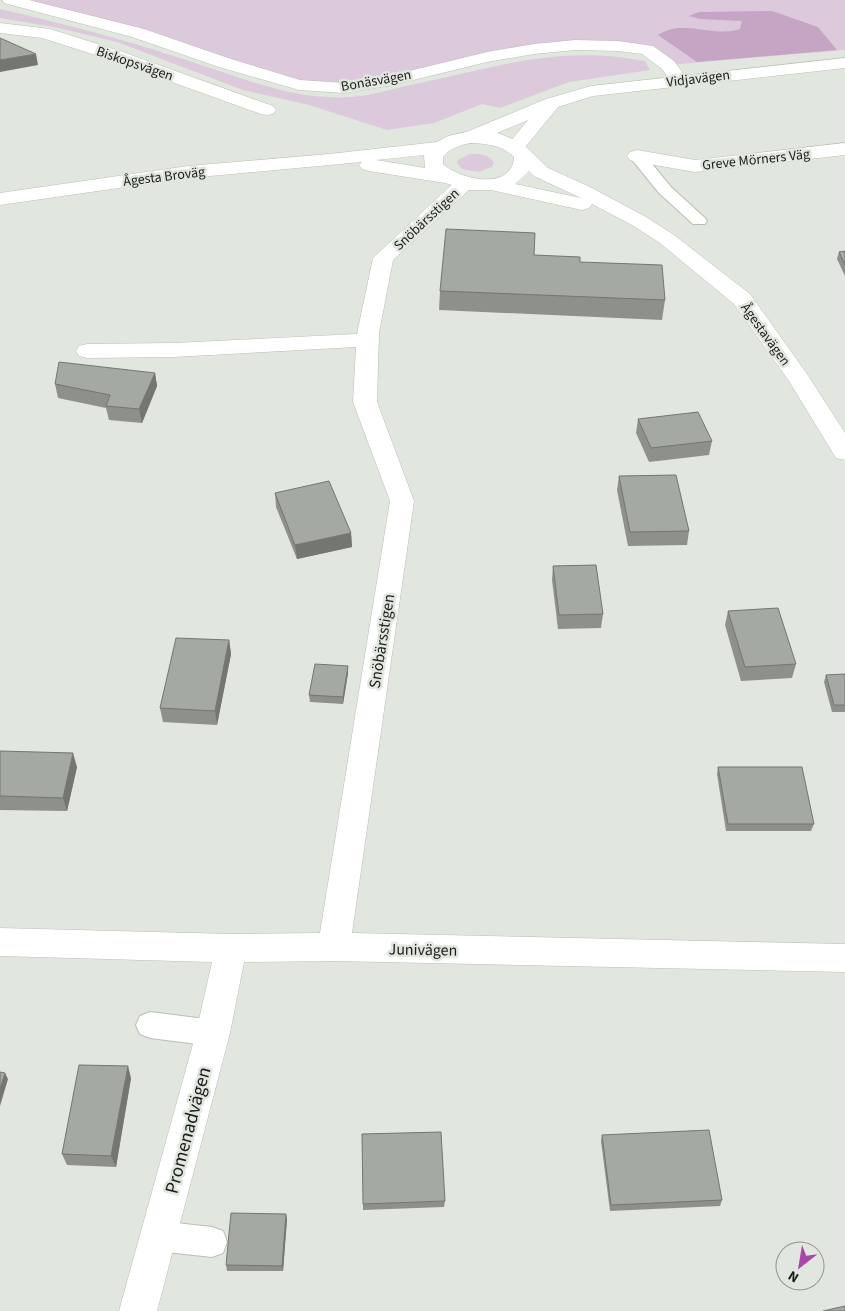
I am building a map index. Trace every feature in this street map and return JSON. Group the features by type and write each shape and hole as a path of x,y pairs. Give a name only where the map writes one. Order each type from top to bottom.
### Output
{"street":[{"name":"Bonäsvägen","path":"10,0 138,33 225,63 299,85 344,88 393,80 487,56 575,45 618,46 647,50 668,65 679,80"},
{"name":"Biskopsvägen","path":"0,28 44,33 97,49 267,110"},
{"name":"Vidjavägen","path":"471,138 552,102 591,91 845,63"},
{"path":"520,152 552,102"},
{"path":"471,138 498,140 520,152 524,166 518,174 510,179 490,184"},
{"name":"Ågesta Broväg","path":"0,199 188,172 329,160 441,147 455,140 471,138"},
{"path":"441,147 433,156 434,166 454,180"},
{"name":"Greve Mörners Väg","path":"637,156 695,166 845,149"},
{"name":"Ågestavägen","path":"520,152 541,172 639,220 667,239 742,299 799,379 845,452"},
{"name":"Ågesta Broväg","path":"329,160 490,184"},
{"name":"Snöbärsstigen","path":"334,947 402,501 365,402 368,340 383,258 413,232 454,180"},
{"name":"Ågestavägen","path":"490,184 567,200 639,220"},
{"path":"88,351 174,350 368,340"},
{"name":"Junivägen","path":"0,942 232,948 334,947 845,958"},
{"name":"Promenadvägen","path":"132,1307 158,1236 213,1033 232,948"}],"lane":[{"path":"637,156 665,190 699,221"},
{"path":"150,1025 213,1033"},
{"path":"158,1236 212,1242"}],"shaded area":[{"path":"10,0 845,0 845,50 668,65 647,50 575,45 344,88 299,85"},
{"path":"0,9 115,38 265,86 307,95 351,97 366,95 498,65 555,57 583,55 613,56 645,61 650,70 569,82 500,108 482,104 434,123 387,130 309,105 243,90 117,42 59,28 0,18"},
{"path":"772,11 818,27 837,50 697,62 658,35 678,28 719,31 740,29 742,21 700,19 689,16 699,12"},
{"path":"470,154 487,156 494,163 492,167 478,172 462,169 457,163 458,160"}],"building":[{"path":"0,38 36,54 0,60"},
{"path":"446,229 535,233 534,255 580,257 580,262 662,265 665,300 440,291"},
{"path":"845,251 845,265 839,252"},
{"path":"59,362 155,373 139,409 106,406 110,395 55,384"},
{"path":"698,412 712,441 651,448 638,419"},
{"path":"676,475 689,531 630,532 619,476"},
{"path":"329,481 351,533 295,545 275,493"},
{"path":"596,565 603,614 559,615 553,566"},
{"path":"778,608 796,664 745,667 728,611"},
{"path":"176,638 229,640 215,711 160,708"},
{"path":"315,664 348,666 343,697 309,695"},
{"path":"845,674 845,705 834,705 826,675"},
{"path":"0,751 73,753 63,798 0,796"},
{"path":"718,767 802,767 814,824 728,824"},
{"path":"79,1065 128,1066 111,1156 62,1154"},
{"path":"0,1072 5,1073 0,1089"},
{"path":"709,1130 722,1200 611,1205 602,1135"},
{"path":"441,1132 445,1201 363,1204 362,1134"},
{"path":"231,1213 286,1214 282,1266 226,1265"},
{"path":"845,1306 845,1311 823,1311"}]}
